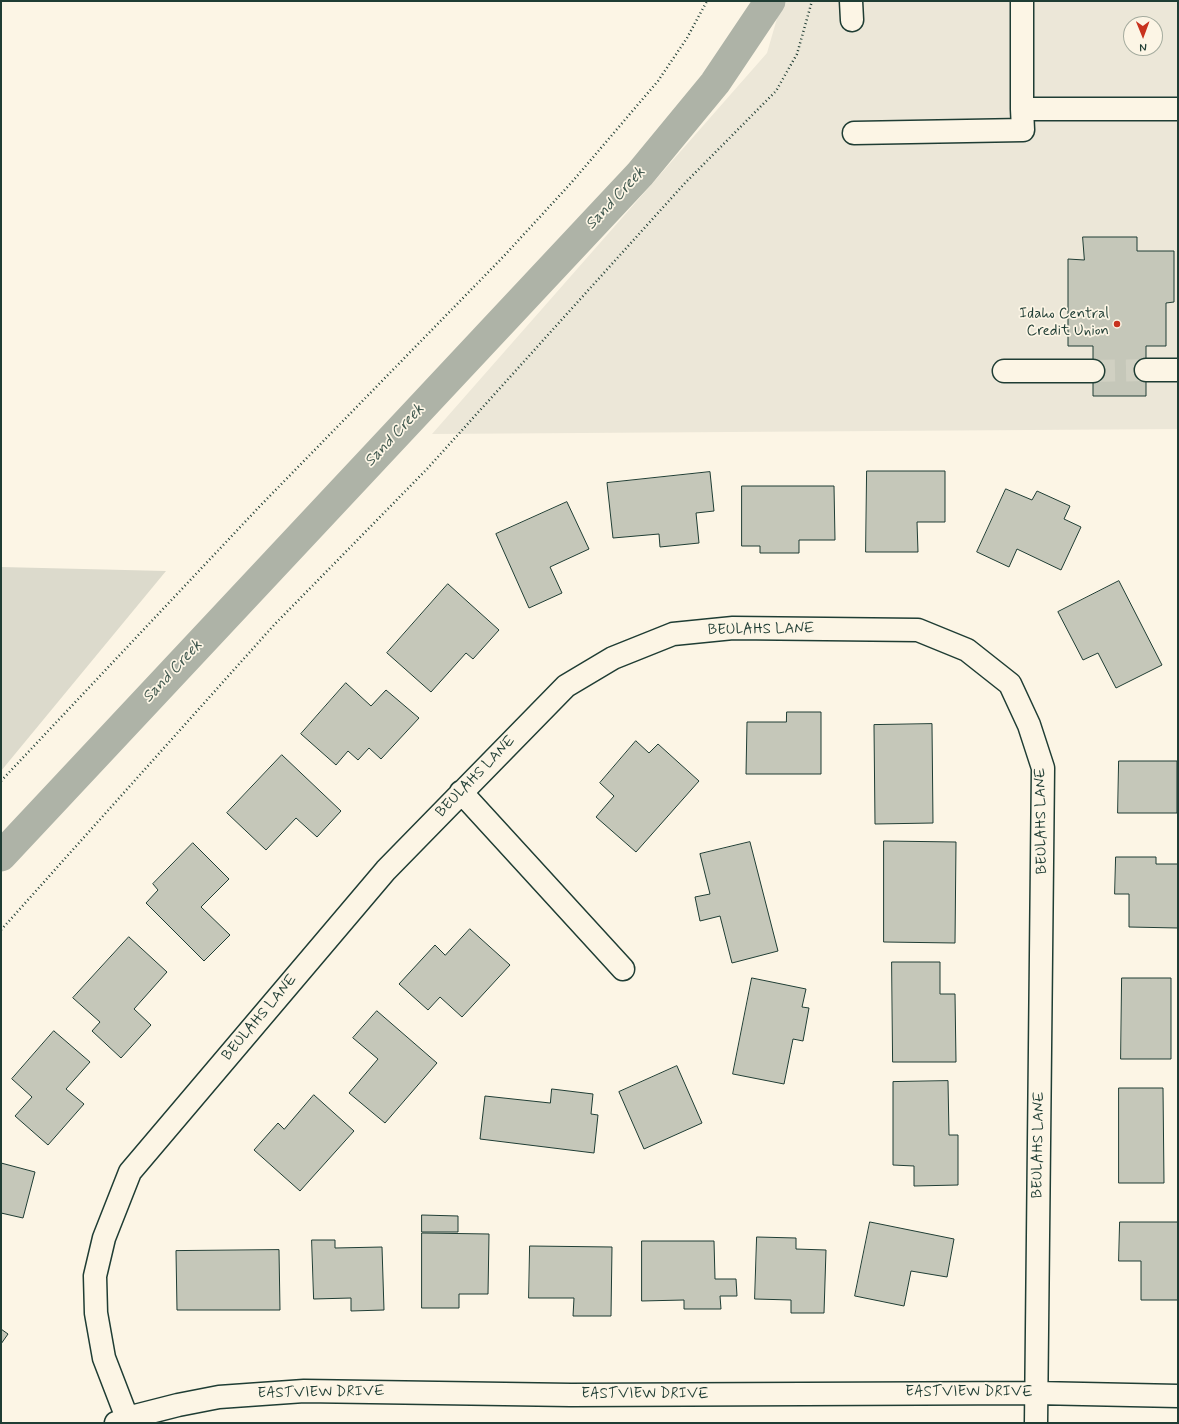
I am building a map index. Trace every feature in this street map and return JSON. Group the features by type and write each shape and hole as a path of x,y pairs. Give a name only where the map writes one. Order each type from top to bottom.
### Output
{"street":[{"path":"854,133 1023,130 1022,1"},
{"path":"1022,109 1178,108"},
{"path":"1146,370 1178,370"},
{"path":"1004,371 1093,371"},
{"name":"BEULAHS LANE","path":"124,1421 104,1358 96,1312 95,1276 104,1238 130,1172 386,870 566,686 613,658 673,634 733,628 918,630 967,650 1010,684 1029,725 1043,768 1036,1423"},
{"path":"461,792 623,969"},
{"name":"EASTVIEW DRIVE","path":"124,1421 178,1405 220,1397 304,1391 571,1395 1036,1393 1178,1396"}],"path":[{"path":"1,781 260,506 503,257 572,182 658,81 687,38 707,1"},
{"path":"1,930 274,625 427,469 685,183 776,91 797,54 812,1"}],"shaded area":[{"path":"782,1 1178,1 1178,429 432,434 767,53"},
{"path":"1,567 166,571 1,771"}],"building":[{"name":"Idaho Central Credit Union","path":"1083,237 1137,237 1137,251 1174,251 1174,302 1166,303 1166,346 1146,346 1146,396 1093,396 1093,346 1068,346 1068,259 1084,260"},
{"path":"867,471 945,471 945,522 917,522 918,552 866,552"},
{"path":"710,472 714,511 696,513 699,543 660,547 659,534 613,538 607,483"},
{"path":"742,486 834,486 835,540 799,540 799,553 760,553 760,546 742,546"},
{"path":"1006,489 1032,500 1037,491 1070,506 1064,519 1081,527 1061,570 1017,549 1009,567 977,552"},
{"path":"567,502 589,549 550,567 562,593 529,608 496,534"},
{"path":"1119,581 1162,665 1116,688 1098,653 1083,660 1058,612"},
{"path":"448,584 499,630 473,659 466,653 431,692 387,653"},
{"path":"346,683 371,706 386,690 419,718 381,759 369,748 358,760 348,751 336,765 301,734"},
{"path":"787,712 821,712 821,774 746,774 747,722 786,722"},
{"path":"932,724 933,823 875,824 874,725"},
{"path":"636,741 649,753 658,744 699,781 636,852 596,817 614,796 600,783"},
{"path":"282,755 341,811 317,837 296,818 266,850 227,813"},
{"path":"1119,761 1177,761 1177,813 1118,813"},
{"path":"884,841 956,842 955,943 884,942"},
{"path":"750,842 778,951 732,963 720,916 700,921 695,897 710,894 700,854"},
{"path":"193,843 229,879 201,907 230,935 204,961 146,903 158,890 153,884"},
{"path":"1116,857 1156,857 1156,864 1178,864 1178,928 1129,927 1129,894 1115,894"},
{"path":"470,929 510,965 462,1017 440,997 428,1010 399,984 435,945 445,955"},
{"path":"129,937 167,972 134,1009 151,1025 121,1058 92,1031 100,1022 73,998"},
{"path":"892,962 940,962 940,994 955,994 956,1062 893,1062"},
{"path":"752,978 806,989 802,1007 809,1008 803,1041 793,1039 784,1084 733,1074"},
{"path":"1122,978 1171,978 1171,1059 1121,1059"},
{"path":"377,1011 437,1063 385,1123 349,1093 378,1059 353,1038"},
{"path":"54,1031 90,1062 66,1089 84,1104 48,1145 15,1116 32,1097 12,1079"},
{"path":"677,1066 702,1123 644,1149 619,1092"},
{"path":"948,1081 949,1135 958,1135 958,1185 914,1186 914,1166 893,1165 893,1082"},
{"path":"1119,1088 1163,1088 1164,1183 1119,1183"},
{"path":"552,1089 593,1094 591,1114 598,1115 594,1153 480,1139 485,1096 550,1103"},
{"path":"314,1095 354,1131 300,1191 254,1150 278,1123 284,1129"},
{"path":"1,1163 35,1172 23,1218 1,1213"},
{"path":"422,1215 458,1216 458,1232 422,1232"},
{"path":"870,1222 954,1239 947,1277 911,1271 904,1306 855,1296"},
{"path":"1120,1222 1178,1222 1178,1300 1141,1300 1141,1261 1119,1261"},
{"path":"422,1233 489,1234 488,1294 459,1294 459,1308 422,1308"},
{"path":"757,1237 796,1238 796,1249 826,1250 824,1313 791,1313 791,1300 755,1299"},
{"path":"312,1240 335,1240 335,1248 382,1247 384,1310 351,1311 351,1298 314,1299"},
{"path":"642,1241 714,1241 715,1279 736,1279 737,1296 720,1296 721,1309 684,1309 684,1300 642,1301"},
{"path":"530,1246 612,1247 611,1316 573,1316 574,1298 529,1298"},
{"path":"279,1250 280,1310 177,1310 176,1251"},
{"path":"1,1329 8,1334 1,1344"}],"waterway":[{"name":"Sand Creek","path":"1,856 640,174 715,83 770,1"}],"tunnel":[{"path":"1093,371 1146,370"}],"place":[{"name":"Idaho Central Credit Union","path":"1117,324"}]}
